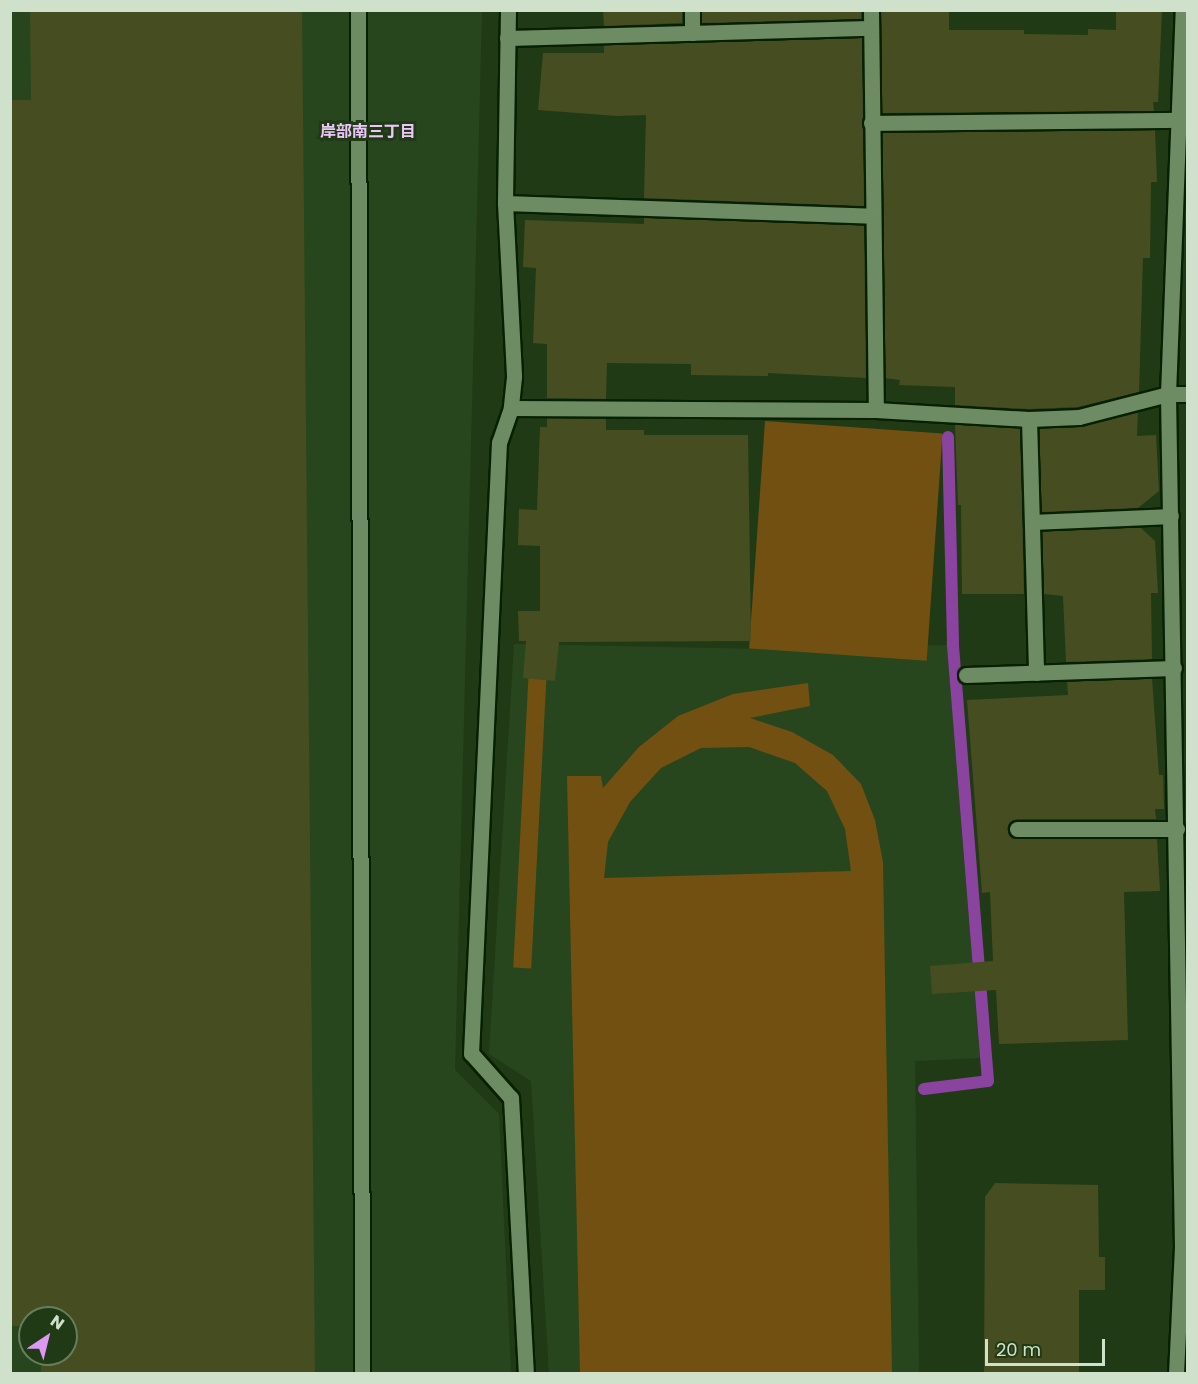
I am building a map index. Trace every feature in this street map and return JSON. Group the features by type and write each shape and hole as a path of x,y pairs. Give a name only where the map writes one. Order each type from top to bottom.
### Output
{"street":[{"path":"358,10 362,1374"},
{"path":"508,10 505,203 514,377 511,408 499,442 471,1053 511,1098 526,1374"},
{"path":"692,10 692,33"},
{"path":"871,10 876,410"},
{"path":"1176,1374 1185,1248 1168,394 1183,10"},
{"path":"507,38 871,28"},
{"path":"871,123 1180,120"},
{"path":"505,203 872,216"},
{"path":"511,408 876,410 1029,419 1079,417 1168,394 1188,394"},
{"path":"1029,419 1036,673"},
{"path":"1033,522 1171,516"},
{"path":"966,675 1174,668"},
{"path":"1017,829 1177,829"}],"shaded area":[{"path":"10,11 482,11 455,1070 499,1114 511,1373 11,1373"},
{"path":"765,421 943,433 927,661 749,648"},
{"path":"514,644 762,649 947,645 980,1058 915,1061 919,1373 549,1373 531,1081 489,1054"},
{"path":"529,667 547,668 531,969 513,968"},
{"path":"808,683 810,706 750,718 792,732 833,755 861,784 875,820 883,862 892,1373 580,1373 567,776 601,776 603,788 639,747 678,716 733,694","holes":["749,747 795,763 827,791 845,829 851,871 604,878 608,842 630,802 661,768 701,748"]}],"building":[{"path":"30,10 302,10 315,1374 41,1374 41,1366 78,1366 78,1306 18,1306 18,1326 10,1326 10,100 31,100"},
{"path":"603,10 682,10 682,23 604,26"},
{"path":"702,10 861,10 861,19 702,23"},
{"path":"881,10 949,12 949,30 1024,30 1024,34 1088,35 1088,29 1116,30 1116,10 1162,10 1158,102 1153,102 1154,111 882,113"},
{"path":"862,38 864,206 644,198 646,115 617,116 538,110 543,53 604,53 604,45"},
{"path":"1155,130 1157,182 1151,182 1150,258 1143,258 1139,392 1078,407 1029,409 955,405 955,387 899,385 900,380 885,378 882,133"},
{"path":"644,218 864,225 866,378 768,373 768,376 691,375 691,364 607,363 606,399 547,398 547,344 533,343 536,268 523,267 525,220 644,224"},
{"path":"1138,412 1137,436 1156,435 1159,491 1138,508 1041,512 1039,428 1081,426"},
{"path":"547,418 606,418 606,430 644,430 644,435 748,435 751,641 559,642 555,681 523,678 526,641 519,641 518,611 540,611 540,546 518,545 519,509 537,510 540,427 547,427"},
{"path":"955,424 1020,428 1024,594 962,594 961,505 958,505"},
{"path":"1140,527 1155,541 1158,593 1151,593 1152,659 1066,662 1063,596 1044,594 1042,531"},
{"path":"1152,678 1159,775 1163,775 1164,809 1155,809 1156,819 1017,819 1012,821 1007,828 1009,834 1017,839 1157,839 1160,891 1124,892 1128,1040 999,1044 996,990 932,994 930,966 993,961 990,892 982,893 967,700 1068,695 1067,681"},
{"path":"995,1183 1098,1185 1099,1257 1105,1257 1105,1290 1079,1290 1079,1374 984,1374 985,1197"}],"waterway":[{"path":"924,1089 988,1081 953,642 948,437"}],"district":[{"name":"岸部南三丁目","path":"368,132"}]}
